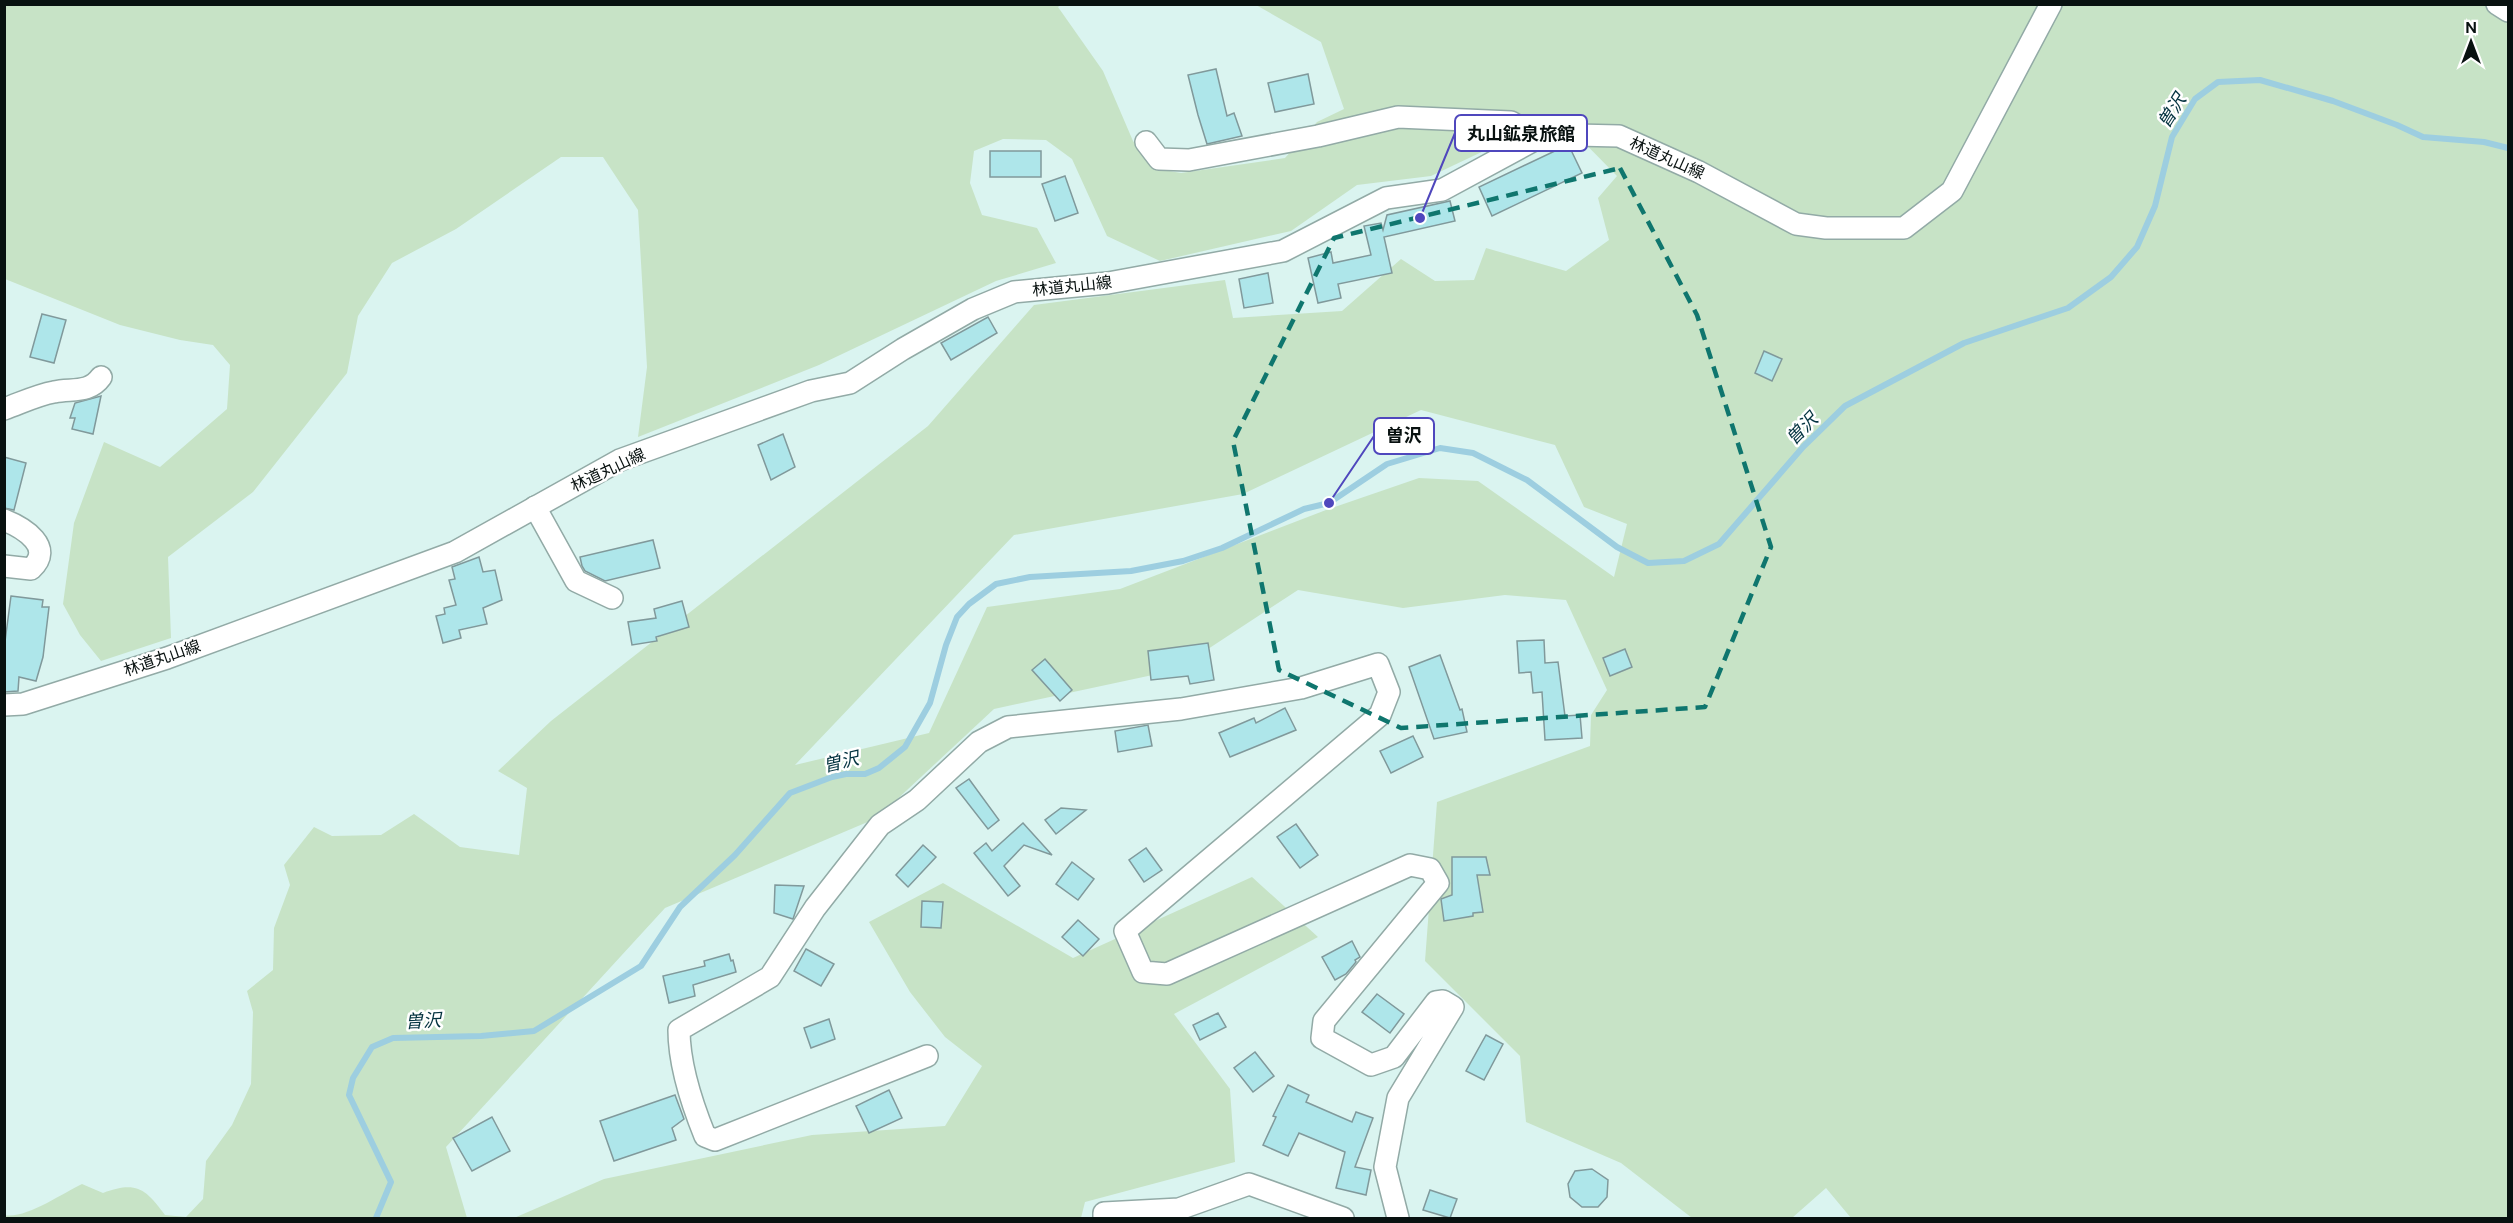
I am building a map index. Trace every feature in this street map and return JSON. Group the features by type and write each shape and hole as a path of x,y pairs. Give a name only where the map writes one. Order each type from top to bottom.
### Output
{"street":[{"name":"林道丸山線","path":"4,705 23,704 167,658 454,552 620,460 811,391 850,383 903,349 973,309 1014,292 1108,283 1283,251 1386,198 1442,190 1538,138 1576,135 1619,136 1699,172 1796,224 1826,228 1904,228 1952,191 2051,4"},
{"path":"2498,4 2508,11"},
{"path":"1146,142 1159,159 1189,160 1318,136 1398,117 1511,122 1538,138"},
{"path":"4,409 54,392 87,388 97,383 102,377"},
{"path":"535,507 576,582 612,598"},
{"path":"4,520 21,528 37,543 40,554 38,562 32,568 4,566"},
{"path":"927,1056 715,1140 705,1136 698,1119 679,1048 680,1030 770,977 815,908 880,825 917,800 979,742 1008,727 1181,710 1300,688 1378,664 1389,692 1380,715 1125,931 1143,972 1167,974 1410,865 1430,869 1438,883 1324,1021 1322,1038 1371,1065 1394,1057 1436,1002 1443,1001 1453,1007 1398,1098 1385,1167 1398,1218"},
{"path":"1104,1218 1104,1213 1179,1209 1248,1184 1343,1218"}],"highlighted area":[{"path":"1620,168 1697,315 1771,547 1705,707 1401,728 1279,670 1233,441 1334,238"}],"green space":[{"path":"5,5 1061,5 1058,7 1103,71 1133,141 1152,168 1181,173 1285,158 1317,122 1344,109 1321,42 1256,5 2508,5 2508,1218 1851,1218 1826,1188 1792,1218 1692,1218 1621,1163 1526,1122 1520,1056 1425,961 1437,802 1590,746 1591,715 1607,690 1566,600 1505,595 1403,608 1298,590 1176,670 994,709 877,818 665,908 446,1147 467,1218 5,1218 4,1215 22,1214 32,1210 82,1184 103,1193 114,1189 139,1189 152,1198 165,1215 186,1217 203,1199 206,1161 232,1125 251,1084 253,1012 247,991 273,970 274,928 290,885 284,865 314,827 332,836 381,835 414,814 460,847 519,855 527,788 498,771 551,721 928,426 1034,305 1225,280 1233,318 1342,311 1401,259 1435,281 1474,280 1486,248 1566,271 1609,240 1598,198 1617,176 1558,116 1431,176 1357,185 1291,231 1160,261 1107,236 1072,159 1046,140 1003,139 974,151 970,183 982,215 1037,228 1056,263 996,281 819,365 638,437 647,367 638,210 603,157 561,157 456,229 392,263 358,316 347,373 253,492 168,557 171,638 101,661 80,635 63,604 74,523 104,442 160,467 227,409 230,365 213,345 180,340 120,325 5,279","holes":["1421,410 1555,445 1584,507 1627,524 1614,577 1478,481 1419,478 1326,510 1120,589 987,607 929,733 795,765 1014,535 1243,494"]},
{"path":"1252,877 1318,937 1174,1014 1230,1089 1235,1162 1085,1202 1081,1218 514,1218 604,1179 812,1135 945,1126 982,1066 945,1037 910,992 869,922 943,883 1073,958"}],"building":[{"path":"1216,69 1227,116 1234,113 1242,136 1207,144 1188,75"},
{"path":"1308,74 1314,104 1275,112 1268,83"},
{"path":"1570,148 1582,173 1492,216 1479,187 1559,149"},
{"path":"990,151 1041,151 1041,177 990,177"},
{"path":"1065,176 1078,213 1055,221 1042,184"},
{"path":"1450,201 1455,221 1384,237 1392,273 1338,284 1341,298 1318,303 1308,258 1331,252 1333,263 1371,255 1364,226 1381,223 1383,230 1387,215"},
{"path":"1268,273 1273,303 1244,308 1239,279"},
{"path":"42,314 66,320 54,363 30,357"},
{"path":"988,317 997,333 951,360 941,343"},
{"path":"1764,351 1782,359 1772,381 1755,373"},
{"path":"101,396 93,434 72,429 75,418 70,418 75,403"},
{"path":"783,434 795,467 771,480 758,445"},
{"path":"4,457 26,463 14,510 4,508"},
{"path":"653,540 660,568 605,581 585,571 582,566 580,557"},
{"path":"479,557 483,572 495,570 502,600 483,608 487,624 459,630 461,638 443,643 436,616 445,614 444,608 456,605 449,580 455,579 452,567"},
{"path":"11,596 43,600 42,607 49,607 43,657 36,681 19,677 18,691 4,692 4,649"},
{"path":"682,601 689,627 656,637 657,641 632,645 628,622 656,618 654,609"},
{"path":"1544,640 1545,663 1558,662 1565,716 1580,715 1582,738 1545,740 1542,692 1533,693 1531,672 1519,673 1517,641"},
{"path":"1208,643 1214,680 1190,684 1188,676 1151,680 1148,651"},
{"path":"1625,649 1632,667 1610,676 1603,658"},
{"path":"1440,655 1460,710 1462,709 1467,732 1434,739 1409,667"},
{"path":"1045,659 1072,690 1060,701 1032,670"},
{"path":"1285,708 1296,730 1230,757 1219,733 1254,718 1256,723"},
{"path":"1148,725 1152,746 1118,752 1115,731"},
{"path":"1413,736 1423,757 1391,773 1380,751"},
{"path":"969,779 999,820 988,829 956,788"},
{"path":"1061,808 1086,810 1056,834 1045,820"},
{"path":"1023,823 1052,855 1024,845 1004,866 1020,886 1008,896 974,853 986,843 992,851"},
{"path":"1296,824 1318,855 1300,868 1277,837"},
{"path":"923,845 936,857 908,887 896,875"},
{"path":"1146,848 1162,870 1144,882 1129,860"},
{"path":"1452,857 1486,857 1490,875 1477,875 1483,912 1444,921 1441,899 1452,895"},
{"path":"1072,862 1094,879 1078,900 1056,884"},
{"path":"775,885 804,886 793,919 774,913"},
{"path":"922,901 943,902 941,928 921,927"},
{"path":"1078,920 1099,939 1083,956 1062,937"},
{"path":"1352,941 1360,957 1355,960 1356,962 1346,974 1335,980 1322,957"},
{"path":"806,949 834,964 821,986 794,971"},
{"path":"729,954 736,972 693,985 695,996 669,1003 663,976 705,966 704,961"},
{"path":"1377,994 1404,1014 1390,1033 1362,1012"},
{"path":"1218,1013 1226,1027 1200,1040 1193,1025"},
{"path":"829,1019 835,1039 811,1048 804,1028"},
{"path":"1486,1035 1503,1044 1484,1080 1466,1071"},
{"path":"1255,1052 1274,1076 1253,1092 1234,1068"},
{"path":"1288,1085 1309,1095 1306,1102 1352,1122 1356,1112 1373,1118 1355,1167 1371,1170 1366,1195 1336,1188 1345,1152 1299,1133 1288,1156 1263,1145 1276,1117 1273,1116"},
{"path":"889,1090 902,1118 869,1133 856,1106"},
{"path":"675,1095 684,1119 672,1128 676,1140 614,1161 600,1121"},
{"path":"492,1117 510,1151 472,1171 453,1138"},
{"path":"1592,1169 1608,1180 1607,1197 1598,1207 1582,1207 1570,1197 1568,1184 1575,1171"},
{"path":"1430,1190 1457,1199 1450,1218 1423,1210"}],"waterway":[{"name":"曽沢","path":"376,1218 391,1182 349,1095 353,1078 372,1047 393,1038 481,1036 534,1031 641,966 680,907 735,855 790,793 832,777 865,774 879,768 905,747 930,703 946,645 957,617 969,604 996,584 1030,577 1131,571 1183,561 1222,548 1304,509 1329,503 1387,464 1440,448 1473,453 1527,480 1617,547 1648,563 1684,561 1719,544 1803,447 1845,406 1964,343 2068,308 2111,277 2137,247 2155,206 2172,137 2195,99 2218,82 2260,80 2333,101 2423,137 2484,142 2508,148"}],"place":[{"name":"丸山鉱泉旅館","path":"1420,218"},
{"name":"曽沢","path":"1329,503"}]}
